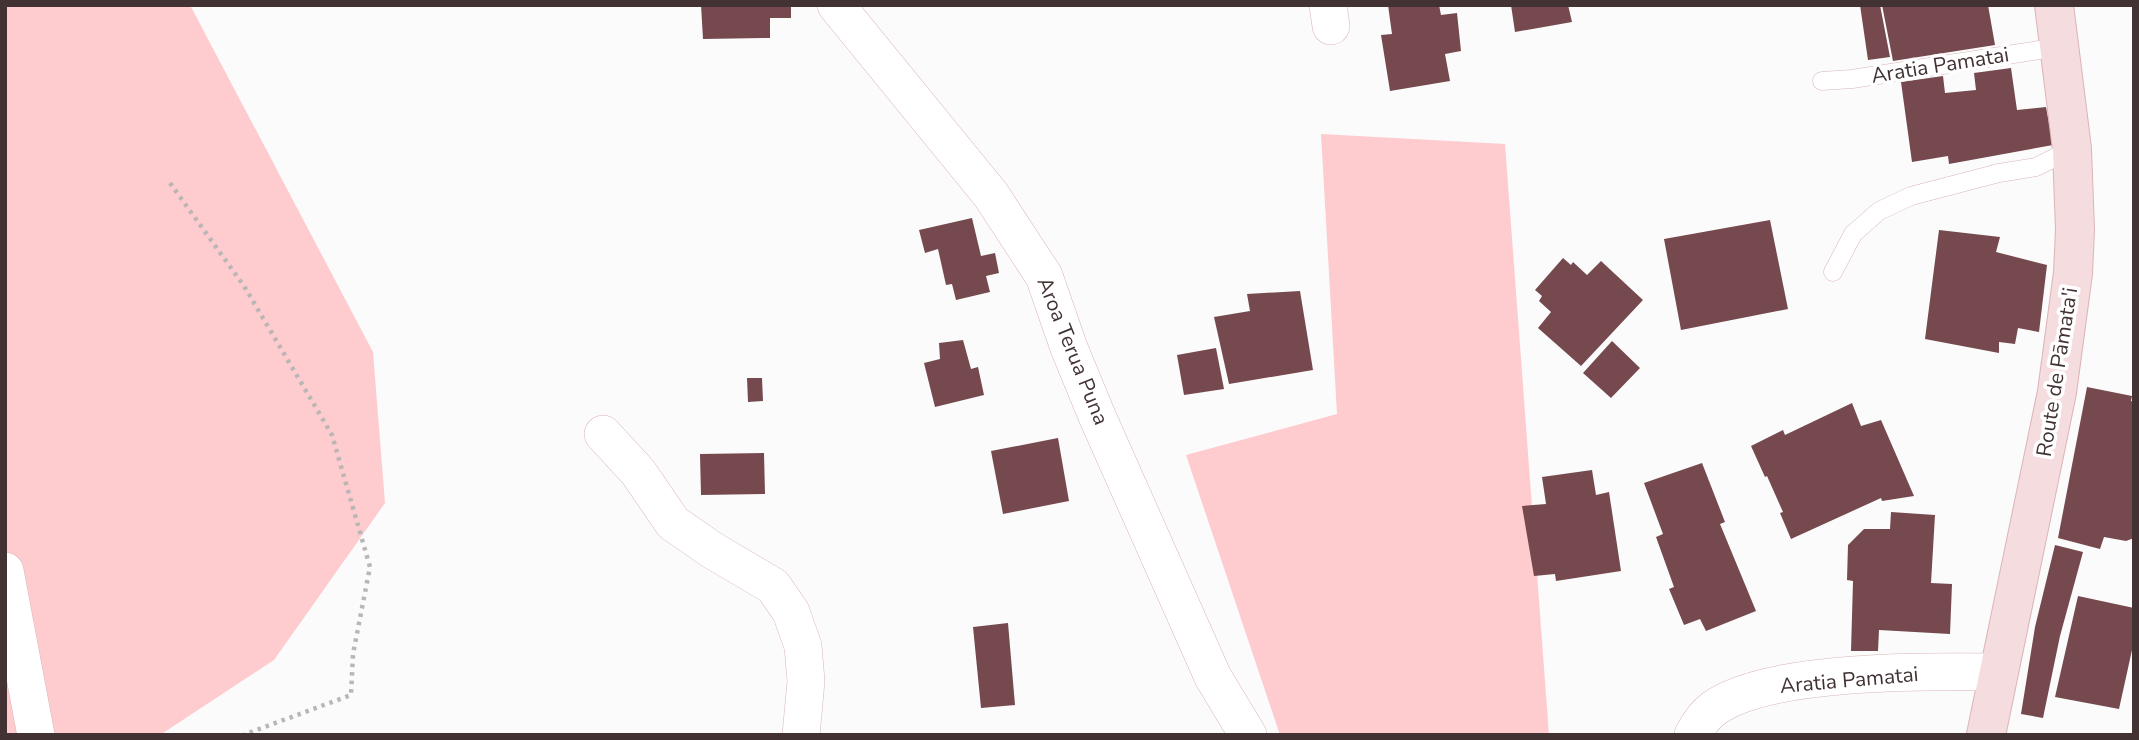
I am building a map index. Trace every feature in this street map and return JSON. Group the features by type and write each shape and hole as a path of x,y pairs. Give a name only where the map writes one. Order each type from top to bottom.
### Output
{"main road":[{"name":"Route de Pāmata'i","path":"1986,735 2057,391 2067,328 2075,230 2072,149 2054,5"}],"street":[{"name":"Aroa Terua Puna","path":"836,5 991,195 1044,276 1069,348 1213,677 1248,735"},
{"path":"603,434 638,472 673,523 712,550 774,586 791,612 803,646 806,681 801,735"},
{"path":"5,571 36,735"},
{"name":"Aratia Pamatai","path":"1700,725 1712,710 1744,693 1796,680 1874,674 1999,671"}],"lane":[{"name":"Aratia Pamatai","path":"1822,81 2059,47"},
{"path":"1833,272 1853,234 1879,211 1911,196 1999,173 2036,167 2072,149"}],"path":[{"path":"170,183 244,286 332,435 370,567 353,654 351,695 243,735"}],"shaded area":[{"path":"5,5 190,5 373,352 385,503 274,660 160,735 5,735"},
{"path":"1321,134 1505,144 1549,735 1280,735 1186,455 1337,414"}],"building":[{"path":"701,5 791,5 791,18 770,18 770,38 703,39"},
{"path":"1388,5 1439,5 1441,15 1457,13 1461,51 1445,54 1450,81 1390,91 1381,35 1392,34"},
{"path":"1511,5 1568,5 1572,22 1515,32"},
{"path":"1860,5 1880,5 1890,57 1868,60"},
{"path":"1882,5 1988,5 1995,45 1893,61"},
{"path":"2011,68 2017,110 2046,107 2053,145 1949,164 1948,156 1912,162 1901,82 1943,76 1945,93 1976,90 1974,73"},
{"path":"972,218 981,256 995,253 999,273 986,276 990,292 956,300 952,284 946,285 938,249 925,253 919,230"},
{"path":"1770,220 1788,309 1681,330 1664,239"},
{"path":"1939,230 2000,237 1996,252 2047,265 2039,332 2018,328 2015,344 1999,342 1999,353 1925,339"},
{"path":"1563,258 1571,265 1573,262 1587,275 1601,261 1643,300 1581,366 1538,328 1551,312 1539,301 1542,296 1535,290"},
{"path":"1300,291 1313,370 1229,384 1214,317 1250,311 1247,294"},
{"path":"963,340 971,369 978,367 984,395 935,407 924,363 940,359 939,343"},
{"path":"1612,341 1640,368 1611,398 1583,373"},
{"path":"1216,348 1224,389 1184,395 1177,355"},
{"path":"747,378 762,378 763,401 748,402"},
{"path":"2087,387 2132,396 2131,401 2134,402 2134,538 2126,541 2104,537 2100,549 2058,538"},
{"path":"1852,403 1861,426 1881,420 1914,496 1882,501 1881,498 1791,539 1780,513 1783,512 1751,446 1783,430 1785,435"},
{"path":"1058,438 1069,501 1003,514 991,451"},
{"path":"764,453 765,494 701,495 700,454"},
{"path":"1702,463 1725,522 1720,524 1756,611 1706,631 1700,619 1684,625 1669,589 1674,587 1656,537 1663,534 1644,483"},
{"path":"1592,470 1596,495 1609,492 1621,571 1556,581 1555,574 1534,576 1522,506 1546,504 1542,477"},
{"path":"1891,512 1935,515 1931,583 1952,584 1950,634 1879,630 1878,651 1851,651 1853,581 1847,580 1848,545 1864,529 1890,529"},
{"path":"2055,545 2083,552 2060,636 2043,718 2021,714 2035,627"},
{"path":"2078,596 2134,608 2134,641 2119,709 2055,697"},
{"path":"1008,623 1015,705 981,708 973,627"}]}
